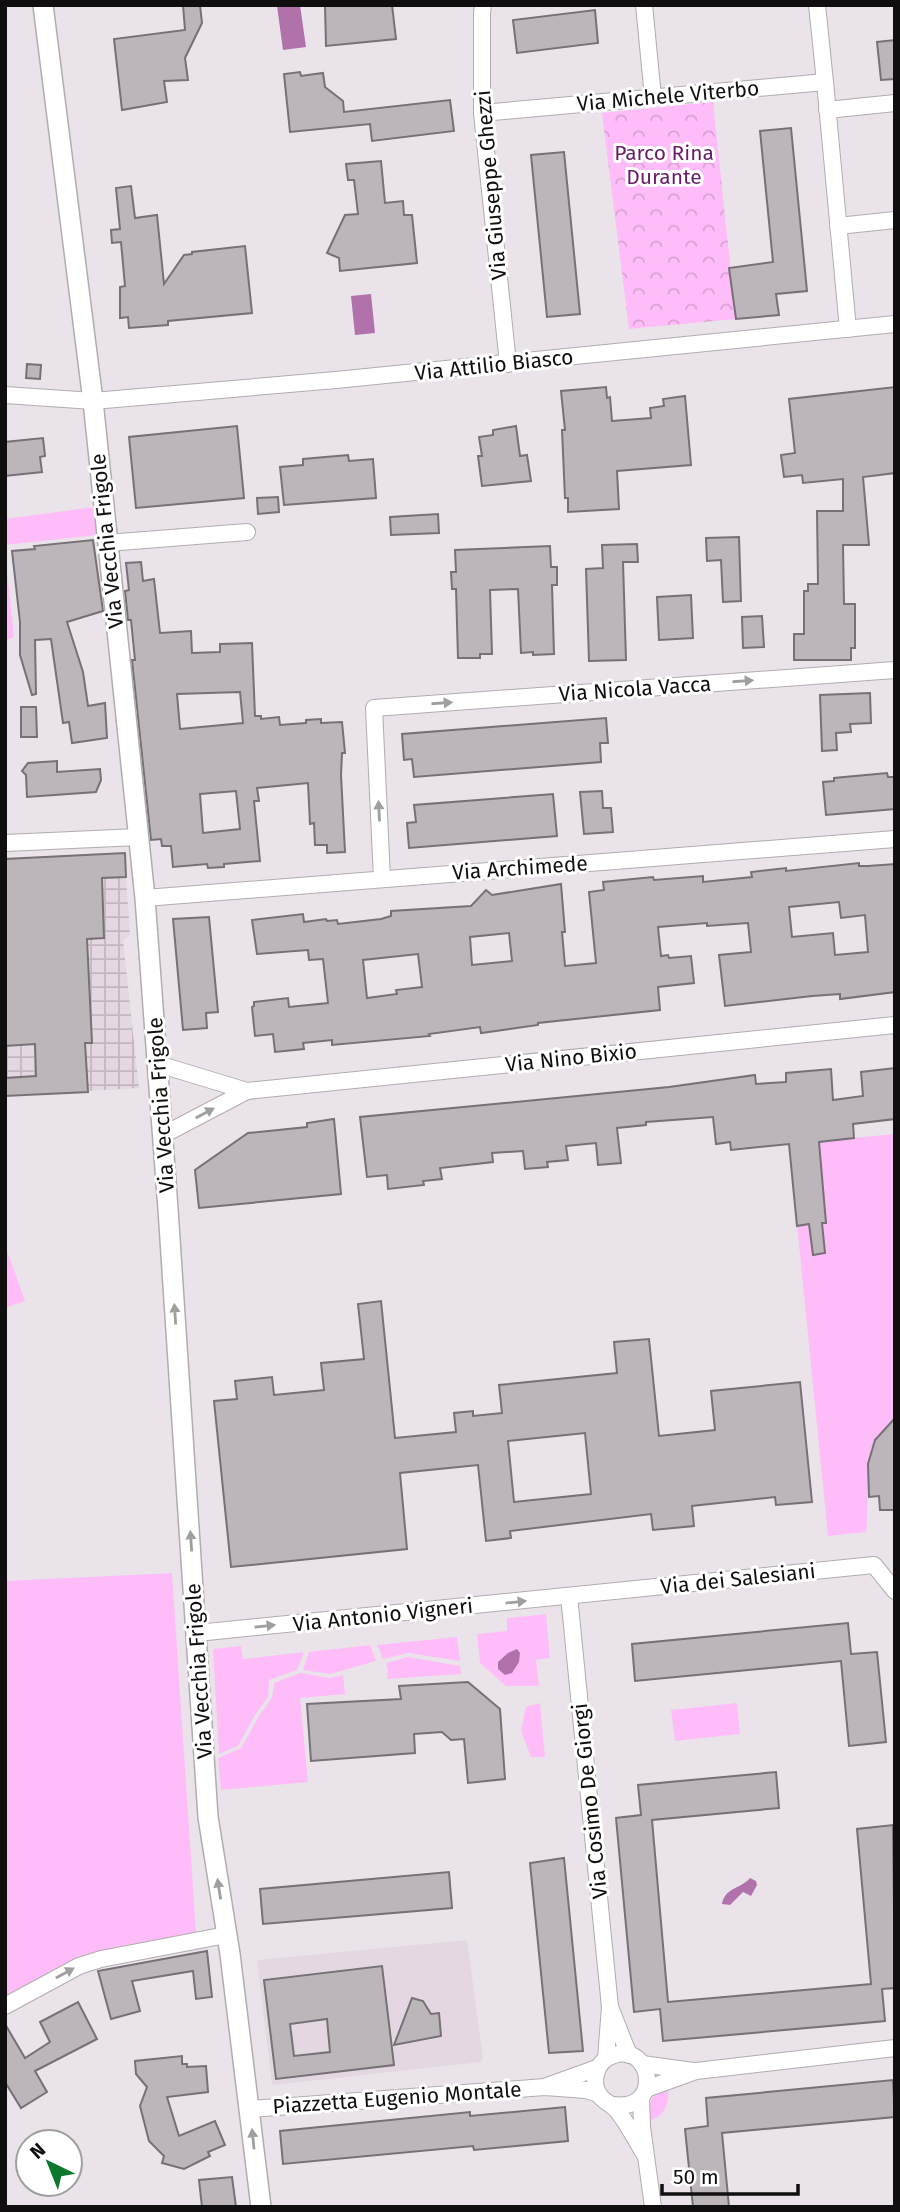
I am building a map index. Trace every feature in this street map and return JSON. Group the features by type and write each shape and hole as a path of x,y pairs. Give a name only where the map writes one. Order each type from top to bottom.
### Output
{"street":[{"name":"Via Vecchia Frigole","path":"43,5 93,401 145,898 208,1817 250,2109 261,2207"},
{"name":"Via Giuseppe Ghezzi","path":"483,5 482,113 508,364"},
{"path":"644,5 653,97"},
{"path":"817,5 848,329"},
{"name":"Via Michele Viterbo","path":"482,113 825,82"},
{"path":"827,110 895,103"},
{"path":"838,226 895,220"},
{"name":"Via Attilio Biasco","path":"5,395 93,401 508,364 895,324"},
{"path":"107,542 247,532"},
{"name":"Via Nicola Vacca","path":"382,879 374,708 895,670"},
{"path":"5,843 139,837"},
{"name":"Via Archimede","path":"145,898 895,839"},
{"name":"Via Nino Bixio","path":"163,1135 247,1091 895,1025"},
{"name":"Via Nino Bixio","path":"158,1064 247,1091"},
{"name":"Via dei Salesiani","path":"569,1596 874,1565 895,1591"},
{"name":"Via Antonio Vigneri","path":"197,1633 569,1596"},
{"name":"Via Cosimo De Giorgi","path":"569,1596 610,2007 602,2063 595,2086 599,2094 613,2105 645,2155"},
{"path":"5,2006 79,1965 226,1936"},
{"name":"Via Cosimo De Giorgi","path":"610,2007 636,2059 646,2071 643,2094 645,2155 653,2207"},
{"path":"613,2105 632,2104 643,2094 696,2071 895,2048"},
{"path":"602,2063 617,2053 696,2071"},
{"name":"Piazzetta Eugenio Montale","path":"545,2087 602,2063"},
{"name":"Piazzetta Eugenio Montale","path":"250,2109 545,2087 586,2090 599,2094"}],"shaded area":[{"path":"300,5 306,47 283,50 277,6"},
{"path":"371,294 375,333 355,335 351,296"},
{"path":"77,855 78,880 126,877 130,935 123,940 139,1088 5,1096 5,859"},
{"path":"517,1649 520,1653 519,1662 512,1673 505,1675 498,1669 498,1662"},
{"path":"750,1878 756,1881 757,1885 751,1896 743,1892 730,1905 722,1904 726,1894"},
{"path":"467,1940 483,2058 481,2062 272,2085 257,1960"}],"green space":[{"name":"Parco Rina Durante","path":"713,102 736,319 629,329 602,113"},
{"path":"94,507 97,535 5,545 5,519"},
{"path":"5,552 14,637 5,641"},
{"path":"895,1134 895,1421 879,1435 872,1448 866,1532 828,1536 789,1144"},
{"path":"5,1245 25,1301 5,1308"},
{"path":"172,1573 196,1932 80,1958 5,1997 5,1581"},
{"path":"546,1614 550,1658 536,1660 539,1686 506,1686 480,1663 477,1634 507,1631 507,1618"},
{"path":"457,1637 460,1661 408,1653 383,1659 377,1645"},
{"path":"370,1645 376,1661 330,1674 303,1670 309,1652"},
{"path":"241,1646 243,1659 304,1652 297,1670 269,1680 268,1697 238,1746 219,1754 213,1649"},
{"path":"408,1657 460,1666 461,1674 387,1679 386,1663"},
{"path":"300,1673 330,1678 343,1675 345,1694 300,1698 308,1782 221,1790 218,1758 241,1748 272,1698 274,1683"},
{"path":"540,1703 545,1757 531,1757 521,1731 526,1707"},
{"path":"737,1703 740,1734 675,1741 671,1710"},
{"path":"668,2089 665,2109 649,2121 651,2100"}],"building":[{"path":"183,5 200,5 202,23 185,58 188,80 164,81 167,102 122,110 114,39 185,30"},
{"path":"325,5 392,5 396,39 326,46"},
{"path":"595,10 598,43 517,53 513,20"},
{"path":"895,40 895,79 881,80 877,42"},
{"path":"300,72 301,76 323,73 325,87 343,101 344,112 450,100 454,131 372,141 370,124 290,132 284,74"},
{"path":"791,128 807,291 776,294 779,315 736,319 729,268 773,262 760,131"},
{"path":"564,152 580,314 547,317 531,155"},
{"path":"381,161 385,203 403,201 404,215 412,215 417,263 340,271 339,258 327,253 345,215 358,214 354,180 348,180 346,164"},
{"path":"131,186 135,218 157,215 164,284 184,255 245,246 252,313 168,321 168,325 129,328 128,317 120,318 120,287 125,286 121,242 112,243 111,230 120,229 116,188"},
{"path":"27,364 41,365 40,379 26,378"},
{"path":"606,387 607,398 610,397 612,421 651,418 650,408 664,406 663,399 685,396 691,465 617,471 619,509 568,512 568,498 565,498 562,430 565,430 561,391"},
{"path":"895,387 895,473 863,477 869,545 843,545 844,604 855,604 855,648 851,648 851,660 794,660 794,634 804,634 804,591 808,591 808,584 818,584 817,511 843,511 843,479 803,483 802,475 784,477 781,455 795,453 789,399"},
{"path":"237,426 244,498 136,508 129,437"},
{"path":"516,426 520,456 527,455 531,481 482,486 478,456 482,456 479,437 493,435 493,430"},
{"path":"43,438 45,456 40,457 42,472 5,476 5,442"},
{"path":"348,455 349,461 373,459 376,498 284,505 280,467 303,465 303,459"},
{"path":"278,497 279,512 258,514 257,498"},
{"path":"438,514 439,533 391,535 390,517"},
{"path":"739,537 741,601 723,602 721,560 707,561 706,538"},
{"path":"93,540 103,611 67,622 83,672 88,706 105,703 107,738 72,743 69,722 63,723 51,639 35,640 36,694 32,695 20,655 20,622 12,551"},
{"path":"637,544 638,562 623,562 626,660 589,661 586,569 603,568 602,545"},
{"path":"550,546 551,567 557,567 557,585 552,585 554,654 521,653 518,589 490,590 492,654 480,654 480,658 458,658 456,589 452,589 451,572 456,572 455,550"},
{"path":"141,562 143,581 154,579 160,633 191,631 192,653 220,652 220,644 252,643 255,716 261,716 261,719 279,717 280,725 321,719 321,723 342,722 345,753 342,753 341,775 345,852 327,853 327,845 315,845 314,823 310,824 308,783 257,788 259,801 254,801 260,861 224,864 224,867 208,868 207,864 173,867 171,846 162,846 161,839 151,840 132,660 135,660 131,620 128,620 125,591 129,590 126,563","holes":["240,692 243,723 180,729 177,694","236,791 240,829 203,833 200,794"]},
{"path":"691,595 693,638 659,640 657,597"},
{"path":"762,616 764,647 743,648 742,617"},
{"path":"870,693 871,723 850,724 851,732 836,733 837,750 822,751 820,695"},
{"path":"21,707 36,707 37,737 21,737"},
{"path":"606,718 608,743 600,743 601,762 414,777 412,759 404,760 402,734"},
{"path":"57,761 57,772 100,769 101,780 96,792 27,797 26,775 22,771 28,763"},
{"path":"887,773 888,777 895,777 895,809 826,815 823,782 834,781 834,778"},
{"path":"602,791 603,808 611,808 613,832 584,834 580,792"},
{"path":"553,794 557,836 409,848 407,823 416,822 414,805"},
{"path":"125,853 126,877 102,878 104,938 87,939 92,1043 85,1043 88,1092 5,1096 5,1078 36,1076 35,1044 5,1046 5,859"},
{"path":"859,863 859,866 895,864 895,992 840,999 840,994 812,996 725,1006 719,955 751,952 748,923 707,926 707,923 658,927 661,956 691,956 694,983 658,987 660,1010 538,1023 481,1033 480,1027 429,1034 430,1036 332,1045 332,1040 303,1043 304,1049 275,1052 273,1034 255,1036 252,1007 254,1002 288,998 289,1007 328,1003 323,959 309,960 308,950 257,954 252,920 303,914 304,922 326,919 337,920 338,924 381,919 391,916 391,911 471,906 486,890 492,895 561,884 565,966 596,963 589,892 604,890 603,882 703,876 703,882 752,877 751,872 786,868 786,871","holes":["839,902 841,918 865,915 868,952 835,955 833,933 792,937 789,907","509,933 512,961 472,965 470,937","418,954 422,987 396,990 397,994 367,998 363,960"]},
{"path":"209,917 218,1012 206,1013 207,1028 183,1030 173,919"},
{"path":"895,1068 895,1119 853,1124 854,1138 819,1142 826,1223 822,1223 825,1253 813,1255 809,1224 797,1226 789,1144 731,1150 730,1142 716,1144 713,1117 646,1122 646,1125 617,1128 621,1163 598,1165 596,1143 566,1146 568,1160 547,1162 548,1167 525,1169 523,1151 492,1153 493,1162 440,1168 442,1179 423,1181 424,1185 388,1189 387,1175 367,1177 360,1117 669,1087 755,1075 756,1084 786,1082 786,1073 831,1069 833,1100 863,1096 861,1072"},
{"path":"334,1119 341,1194 199,1208 195,1170 248,1133 307,1127 307,1123"},
{"path":"381,1301 395,1438 456,1432 454,1413 473,1411 473,1416 502,1413 499,1385 617,1373 614,1342 649,1339 659,1436 715,1430 711,1391 800,1382 812,1502 776,1505 775,1497 692,1506 694,1526 653,1530 651,1514 510,1531 511,1538 486,1541 478,1465 400,1473 407,1549 231,1567 214,1401 237,1399 235,1381 272,1377 274,1395 324,1390 321,1363 364,1359 358,1304","holes":["585,1433 591,1494 514,1502 508,1441"]},
{"path":"895,1418 895,1510 880,1510 879,1496 869,1497 868,1464 875,1440"},
{"path":"848,1623 851,1654 877,1652 886,1742 849,1746 841,1661 635,1681 632,1644"},
{"path":"468,1682 500,1709 505,1779 468,1783 464,1739 451,1740 442,1732 414,1734 415,1753 311,1761 307,1704 401,1699 399,1686"},
{"path":"776,1772 779,1808 652,1820 668,2002 871,1984 857,1829 893,1825 895,1988 882,1989 885,2021 663,2041 660,2009 634,2012 616,1818 641,1815 638,1785"},
{"path":"564,1858 583,2051 549,2053 530,1863"},
{"path":"449,1872 452,1908 263,1924 260,1889"},
{"path":"207,1951 212,1997 196,1999 193,1971 132,1981 140,2011 111,2019 98,1971"},
{"path":"382,1966 394,2065 276,2079 264,1980","holes":["327,2019 330,2052 294,2056 290,2024"]},
{"path":"412,1998 423,2001 431,2014 439,2013 441,2036 394,2045"},
{"path":"78,2002 97,2039 35,2071 47,2092 21,2108 5,2082 5,2024 25,2058 50,2042 40,2022"},
{"path":"182,2056 182,2064 187,2064 187,2067 206,2066 208,2092 167,2097 179,2136 215,2121 225,2145 208,2152 210,2156 184,2169 162,2163 164,2156 149,2141 140,2106 147,2087 136,2074 135,2061"},
{"path":"893,2080 895,2117 722,2133 729,2207 693,2207 685,2129 708,2126 706,2098"},
{"path":"565,2107 568,2141 474,2150 473,2146 283,2164 280,2131 470,2112 470,2116"},
{"path":"232,2177 236,2207 202,2207 199,2180"}]}
